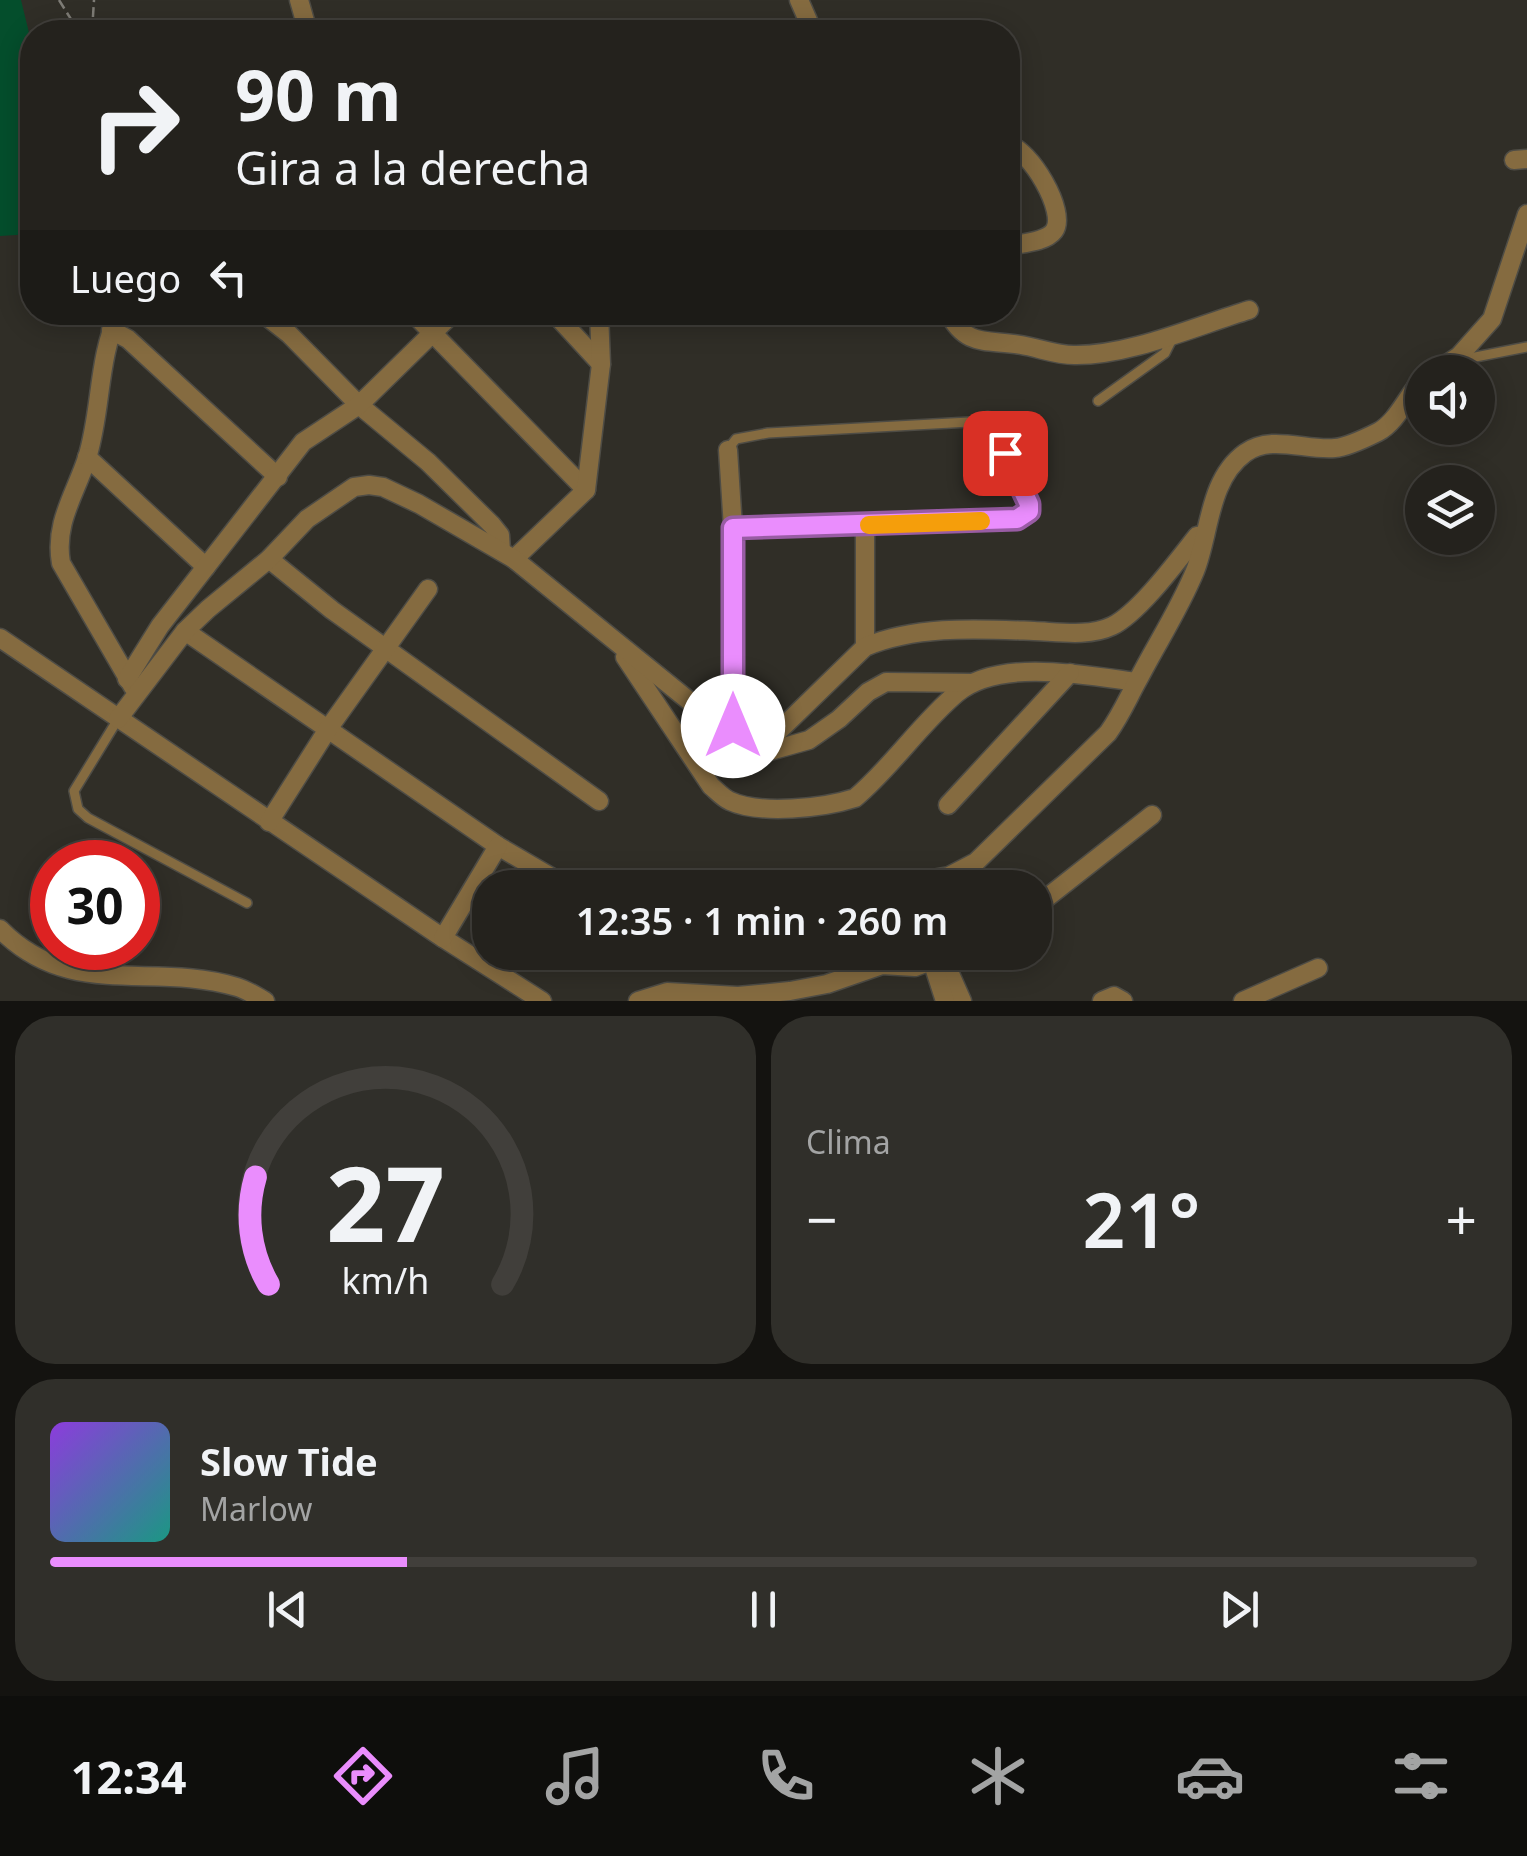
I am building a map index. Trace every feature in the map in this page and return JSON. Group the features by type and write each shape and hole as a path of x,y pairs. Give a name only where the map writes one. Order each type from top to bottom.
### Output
{"street":[{"path":"1020,151 1040,174 1057,223 1045,238 1020,243"},
{"path":"1459,355 1492,319 1527,214"},
{"path":"954,325 982,343 1021,345 1057,354 1094,354 1249,310"},
{"path":"114,325 100,370 87,457 64,516 58,548 62,564 132,685"},
{"path":"118,325 128,340 278,477"},
{"path":"279,325 492,525 508,555"},
{"path":"424,325 586,490"},
{"path":"118,718 160,626 303,442 360,405 442,325"},
{"path":"565,325 602,364"},
{"path":"508,555 586,490 602,364 600,325"},
{"path":"961,870 976,862 1108,733 1123,712 1197,566 1219,489 1245,453 1259,446 1283,444 1338,448 1381,431 1405,401"},
{"path":"733,528 1003,521 1025,516 1029,504 988,421"},
{"path":"728,450 733,528 732,758"},
{"path":"87,457 206,567"},
{"path":"132,685 307,519 354,487 383,487 508,555 693,704 732,758 740,761 763,747 864,647 881,640 970,629 1080,632 1105,628 1120,620 1177,564 1197,536 1204,535"},
{"path":"864,525 864,647"},
{"path":"269,559 600,801"},
{"path":"270,822 384,646 428,589"},
{"path":"185,631 498,846 539,870"},
{"path":"610,636 712,786 727,800 756,809 837,804 855,798 957,693 973,682"},
{"path":"0,638 542,1001"},
{"path":"763,747 770,751 809,740 886,682 973,682 1005,675 1070,673 1136,682"},
{"path":"948,805 1070,673"},
{"path":"1052,894 1152,815"},
{"path":"443,938 498,846"},
{"path":"0,930 31,957 88,976 173,977 238,987 265,1001"},
{"path":"1242,1001 1318,968"},
{"path":"638,1001 667,992 738,996 790,991 826,984 862,970"},
{"path":"944,970 946,1001"},
{"path":"949,970 962,1001"},
{"path":"1102,1001 1114,996 1123,1001"}],"lane":[{"path":"1098,400 1165,353 1175,333"},
{"path":"1488,355 1527,347"},
{"path":"728,450 736,439 768,433 988,421"},
{"path":"118,718 74,791 78,809 248,903"}],"green space":[{"path":"0,0 21,0 26,20 20,20 20,235 0,236"}],"slow traffic":[{"path":"869,525 981,521"}],"route":[{"path":"733,726 733,528 1017,519 1025,516 1029,504 1005,453"}]}
